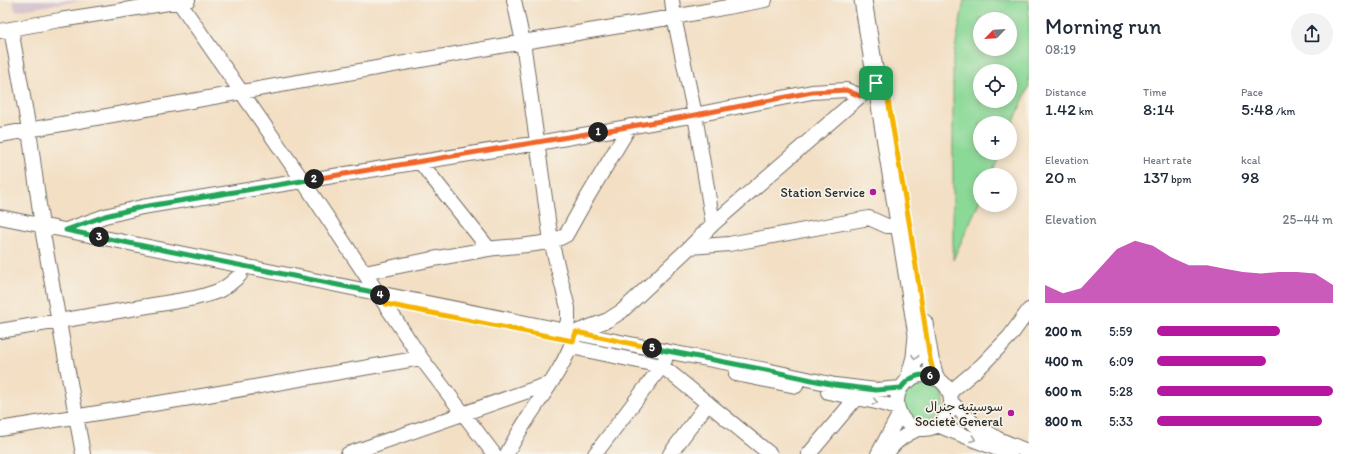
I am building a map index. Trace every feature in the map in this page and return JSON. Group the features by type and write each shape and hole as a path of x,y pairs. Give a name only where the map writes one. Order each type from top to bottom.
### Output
{"main road":[{"path":"863,0 910,227 930,359 935,378"},
{"path":"871,0 898,226 917,335 915,358 905,384"}],"street":[{"path":"507,454 515,438 551,383 571,338 568,321 568,308 551,241 523,42 514,0"},
{"path":"672,0 674,17 695,115 713,224"},
{"path":"0,135 764,0"},
{"path":"83,454 43,230 29,130 5,30 184,1 242,92 304,180 421,358 494,454"},
{"path":"571,338 608,320 622,311 690,248 713,224 860,96 880,82"},
{"path":"66,230 105,216 142,207 538,143 695,115 812,92 846,90 860,96"},
{"path":"365,273 489,249 551,241 566,235 630,126"},
{"path":"420,162 489,249"},
{"path":"0,217 43,230 240,275 382,298"},
{"path":"690,248 729,244 869,218 887,226 898,226"},
{"path":"0,226 43,230 66,230 571,338 766,370 835,385 876,390 905,384"},
{"path":"0,331 195,298 216,293 226,288 240,275"},
{"path":"571,338 664,363 876,402 899,410 908,423 920,428 928,428 943,421 950,409 950,397 1010,336 1029,310"},
{"path":"0,429 421,358"},
{"path":"664,363 708,403 770,454"},
{"path":"595,454 664,363"},
{"path":"878,454 899,410 898,394 905,384 917,376 926,375 941,381 950,397 974,424 998,438 1029,452"},
{"path":"348,454 464,415 551,383"},
{"path":"809,454 856,398"},
{"path":"670,454 708,403"},
{"path":"937,425 1010,454"},
{"path":"887,454 890,448 900,439 920,428"}],"shaded area":[{"path":"13,0 83,0 15,11"}],"green space":[{"path":"964,0 1029,0 1029,86 1016,116 973,116 973,160 998,160 994,168 973,168 973,212 975,212 953,260 953,60"},
{"path":"923,382 931,384 937,388 941,394 943,402 941,410 937,416 931,420 923,422 915,420 909,416 905,410 903,402 905,394 909,388 915,384"}],"place":[{"name":"Station Service","path":"873,192"},
{"name":"سوسيتيه جنرال Societè General","path":"1011,413"}],"route":[{"path":"885,82 910,227 930,359 935,378 926,375 917,376 904,383 901,388 876,390 835,385 576,332 573,341 386,304 378,293 66,230 105,216 142,207 538,143 695,115 812,92 846,90 860,96 876,83 885,82"}]}
